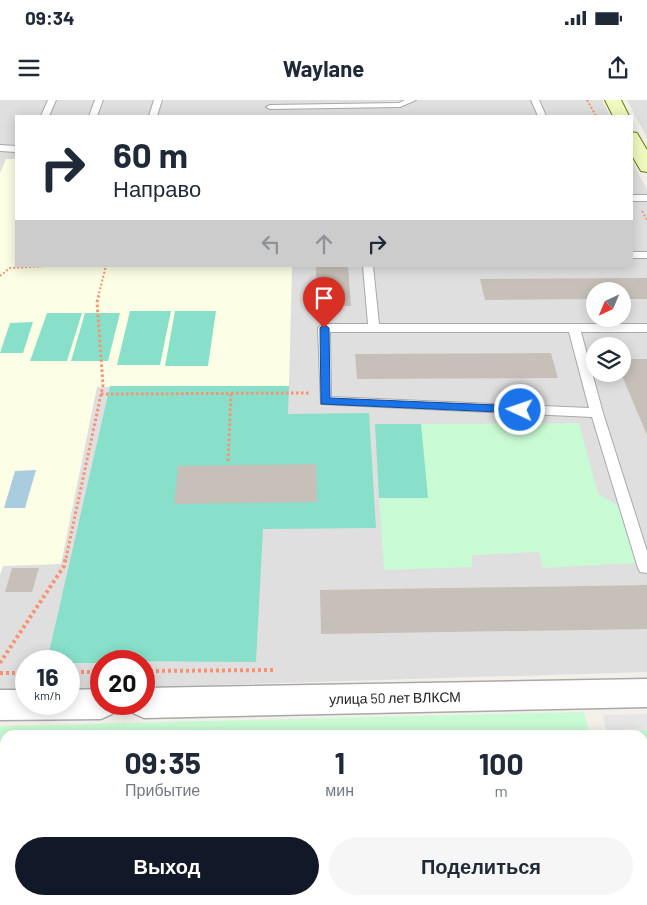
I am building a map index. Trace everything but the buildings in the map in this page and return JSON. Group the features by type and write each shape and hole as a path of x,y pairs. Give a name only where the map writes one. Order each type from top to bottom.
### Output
{"street":[{"path":"612,100 620,115"},
{"path":"633,142 640,161"},
{"name":"улица 50 лет ВЛКСМ","path":"155,703 647,693"},
{"path":"0,705 90,704"}],"lane":[{"path":"45,115 52,100"},
{"path":"93,115 99,100"},
{"path":"153,115 158,100"},
{"path":"270,108 400,105 412,100"},
{"path":"535,100 542,115"},
{"path":"1,150 15,149"},
{"path":"633,198 647,198"},
{"path":"633,256 647,256"},
{"path":"368,267 374,328"},
{"path":"598,413 325,401 324,328 647,328"},
{"path":"574,328 645,568"}],"path":[{"path":"587,100 595,115"},
{"path":"0,276 10,268 28,267"},
{"path":"0,663 64,566 102,394 97,302 106,267"},
{"path":"102,394 325,393"},
{"path":"228,461 231,394"},
{"path":"155,672 274,670"},
{"path":"0,673 15,672"}],"shaded area":[{"path":"0,100 602,100 610,115 15,115 15,267 633,267 633,163 647,190 647,672 155,687 155,650 90,650 90,689 80,690 80,650 15,650 15,691 0,692"},
{"path":"627,100 647,100 647,138"},
{"path":"6,159 15,159 15,267 292,267 289,386 97,387 61,564 3,566 0,575 0,173"},
{"path":"647,714 647,729 606,730 603,715"}],"green space":[{"path":"130,311 171,311 160,365 117,365"},
{"path":"175,311 216,311 208,366 165,366"},
{"path":"47,313 82,313 67,361 30,361"},
{"path":"85,313 120,313 108,361 71,361"},
{"path":"33,322 23,353 0,353 10,323"},
{"path":"110,386 289,386 288,414 369,413 376,528 263,529 256,662 155,661 155,650 90,650 90,663 80,663 80,650 50,650"},
{"path":"579,423 598,494 618,505 636,563 543,568 539,552 472,555 472,567 384,570 379,498 428,498 421,424"},
{"path":"375,424 421,424 428,498 379,498"},
{"path":"584,712 588,730 0,730 0,726"}],"water":[{"path":"36,470 25,508 4,508 15,471"}],"route":[{"path":"324,328 325,401 520,410"}]}
